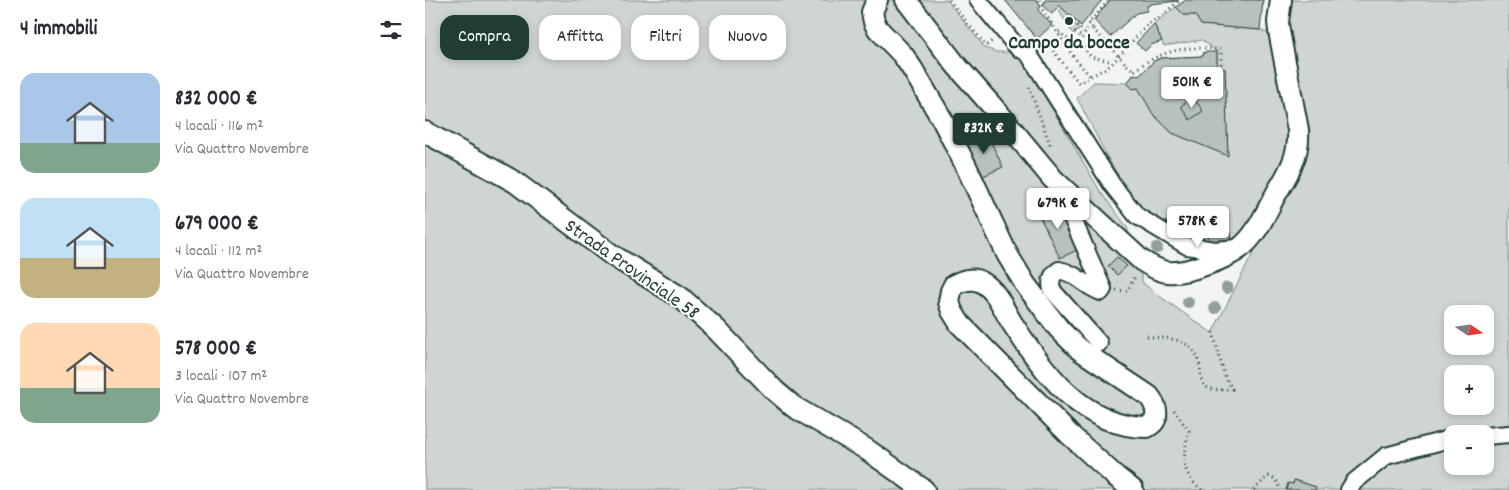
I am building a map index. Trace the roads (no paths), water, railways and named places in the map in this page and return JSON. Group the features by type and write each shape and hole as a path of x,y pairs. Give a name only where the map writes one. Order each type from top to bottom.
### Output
{"street":[{"path":"877,0 872,12 874,22 908,62 943,120 1007,254 1025,284 1059,329 1080,350 1149,396 1155,406 1157,415 1155,421 1147,427 1125,425 1100,418 1085,408 1069,395 1049,374 1018,333 995,294 979,281 966,280 954,285 949,298 953,314 969,334 1063,428 1133,490"},
{"path":"906,0 955,66 982,94 1061,188 1141,260 1170,273 1195,268 1240,248 1259,224 1290,170 1298,144 1297,124 1279,31 1278,22 1281,0"},
{"path":"978,0 1018,48 1028,53 1113,186 1137,216 1187,246 1215,250 1240,248"},
{"name":"Strada Provinciale 58","path":"425,132 515,182 612,255 680,297 710,323 774,390 794,407 866,449 924,490"},
{"path":"1061,188 1103,289 1101,292 1096,290 1074,274 1059,270 1050,282 1052,290 1099,343"},
{"path":"1494,435 1509,434"},
{"path":"1349,490 1354,482 1386,456 1444,440"}],"place":[{"name":"Campo da bocce","path":"1069,21"}]}
